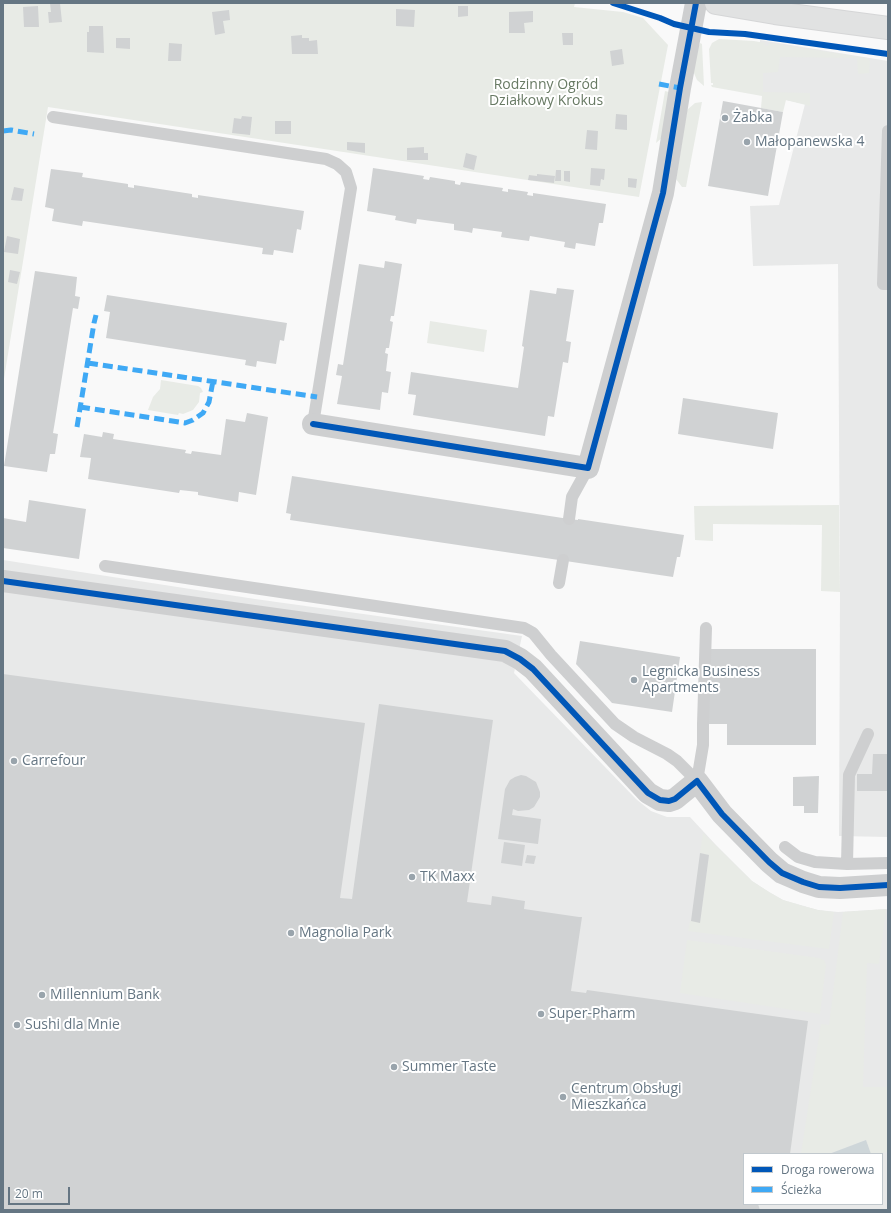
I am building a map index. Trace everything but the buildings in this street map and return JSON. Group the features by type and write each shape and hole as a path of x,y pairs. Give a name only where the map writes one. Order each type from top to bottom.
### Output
{"street":[{"path":"313,424 588,468 663,193 680,88 696,3"},
{"path":"716,3 775,13 888,28"},
{"path":"3,581 505,651 520,659 533,669 648,793 660,800 669,801 675,799 697,781 722,814 769,862 782,872 803,882 819,887 840,888 888,885"}],"lane":[{"path":"53,117 326,159 337,164 346,172 351,188 313,424"},
{"path":"888,131 882,284 888,284"},
{"path":"569,519 572,498 588,468"},
{"path":"559,583 563,560"},
{"path":"105,566 524,628 533,633 551,655 615,724 634,737 667,754 677,761 697,781"},
{"path":"697,781 704,745 702,724 706,628"},
{"path":"847,864 849,775 868,734"},
{"path":"785,847 798,857 815,862 847,864 888,863"}],"shaded area":[{"path":"760,40 888,61 888,837 839,836 840,592 838,264 753,266 750,206 779,205 805,104 757,94"},
{"name":"Magnolia Park","path":"3,560 255,599 522,636 514,673 636,799 651,811 667,817 690,817 752,881 783,900 818,910 838,912 888,909 888,1210 3,1210"},
{"path":"866,1140 871,1153 832,1153"}],"green space":[{"name":"Rodzinny Ogród Działkowy Krokus","path":"3,3 575,3 574,7 623,12 643,18 668,45 639,197 48,107 3,385"},
{"path":"719,39 754,41 765,43 764,45 768,46 769,43 867,58 870,61 869,73 858,74 857,58 780,57 778,72 763,73 763,92 810,93 810,106 786,100 783,112 761,108 762,96 712,87 711,85 713,85 713,83 711,83 709,49 712,43"},
{"path":"700,43 702,44 704,86 697,80 693,71"},
{"path":"665,91 669,92 664,136 656,143"},
{"path":"702,102 686,187 682,187 676,179 687,110 695,103"},
{"path":"430,321 487,330 484,352 427,343"},
{"path":"161,380 198,386 203,392 200,393 199,402 193,410 183,414 179,413 178,415 148,410 153,397 160,389"},
{"path":"839,505 840,592 821,591 822,525 713,524 713,541 695,540 694,506"},
{"path":"703,833 752,881 769,892 783,900 818,910 834,912 829,949 688,931 690,921 700,922 709,855 700,853"},
{"path":"886,909 879,964 867,963 863,1087 888,1087 888,1151 883,1153 871,1153 866,1140 832,1153 801,1153 821,1024 829,1025 843,912"},
{"path":"687,940 819,958 824,960 826,965 820,1014 680,993"}],"marked path":[{"path":"659,84 680,88"},
{"path":"3,131 11,130 34,134"},
{"path":"77,427 96,315"},
{"path":"88,363 317,397"},
{"path":"80,407 185,423 193,420 203,413 209,402 213,381"}],"cycle path":[{"path":"613,3 674,24 709,32 745,34 888,54"},
{"path":"313,424 588,468 663,193 680,88 696,3"},
{"path":"3,581 505,651 520,659 533,669 648,793 660,800 669,801 675,799 697,781 722,814 769,862 782,873 819,887 840,888 888,885"}],"place":[{"name":"Żabka","path":"725,118"},
{"name":"Małopanewska 4","path":"747,142"},
{"name":"Legnicka Business Apartments","path":"634,680"},
{"name":"Carrefour","path":"14,761"},
{"name":"TK Maxx","path":"412,877"},
{"name":"Magnolia Park","path":"291,933"},
{"name":"Millennium Bank","path":"42,995"},
{"name":"Super-Pharm","path":"541,1014"},
{"name":"Sushi dla Mnie","path":"17,1025"},
{"name":"Summer Taste","path":"394,1067"},
{"name":"Centrum Obsługi Mieszkańca","path":"563,1097"}]}
